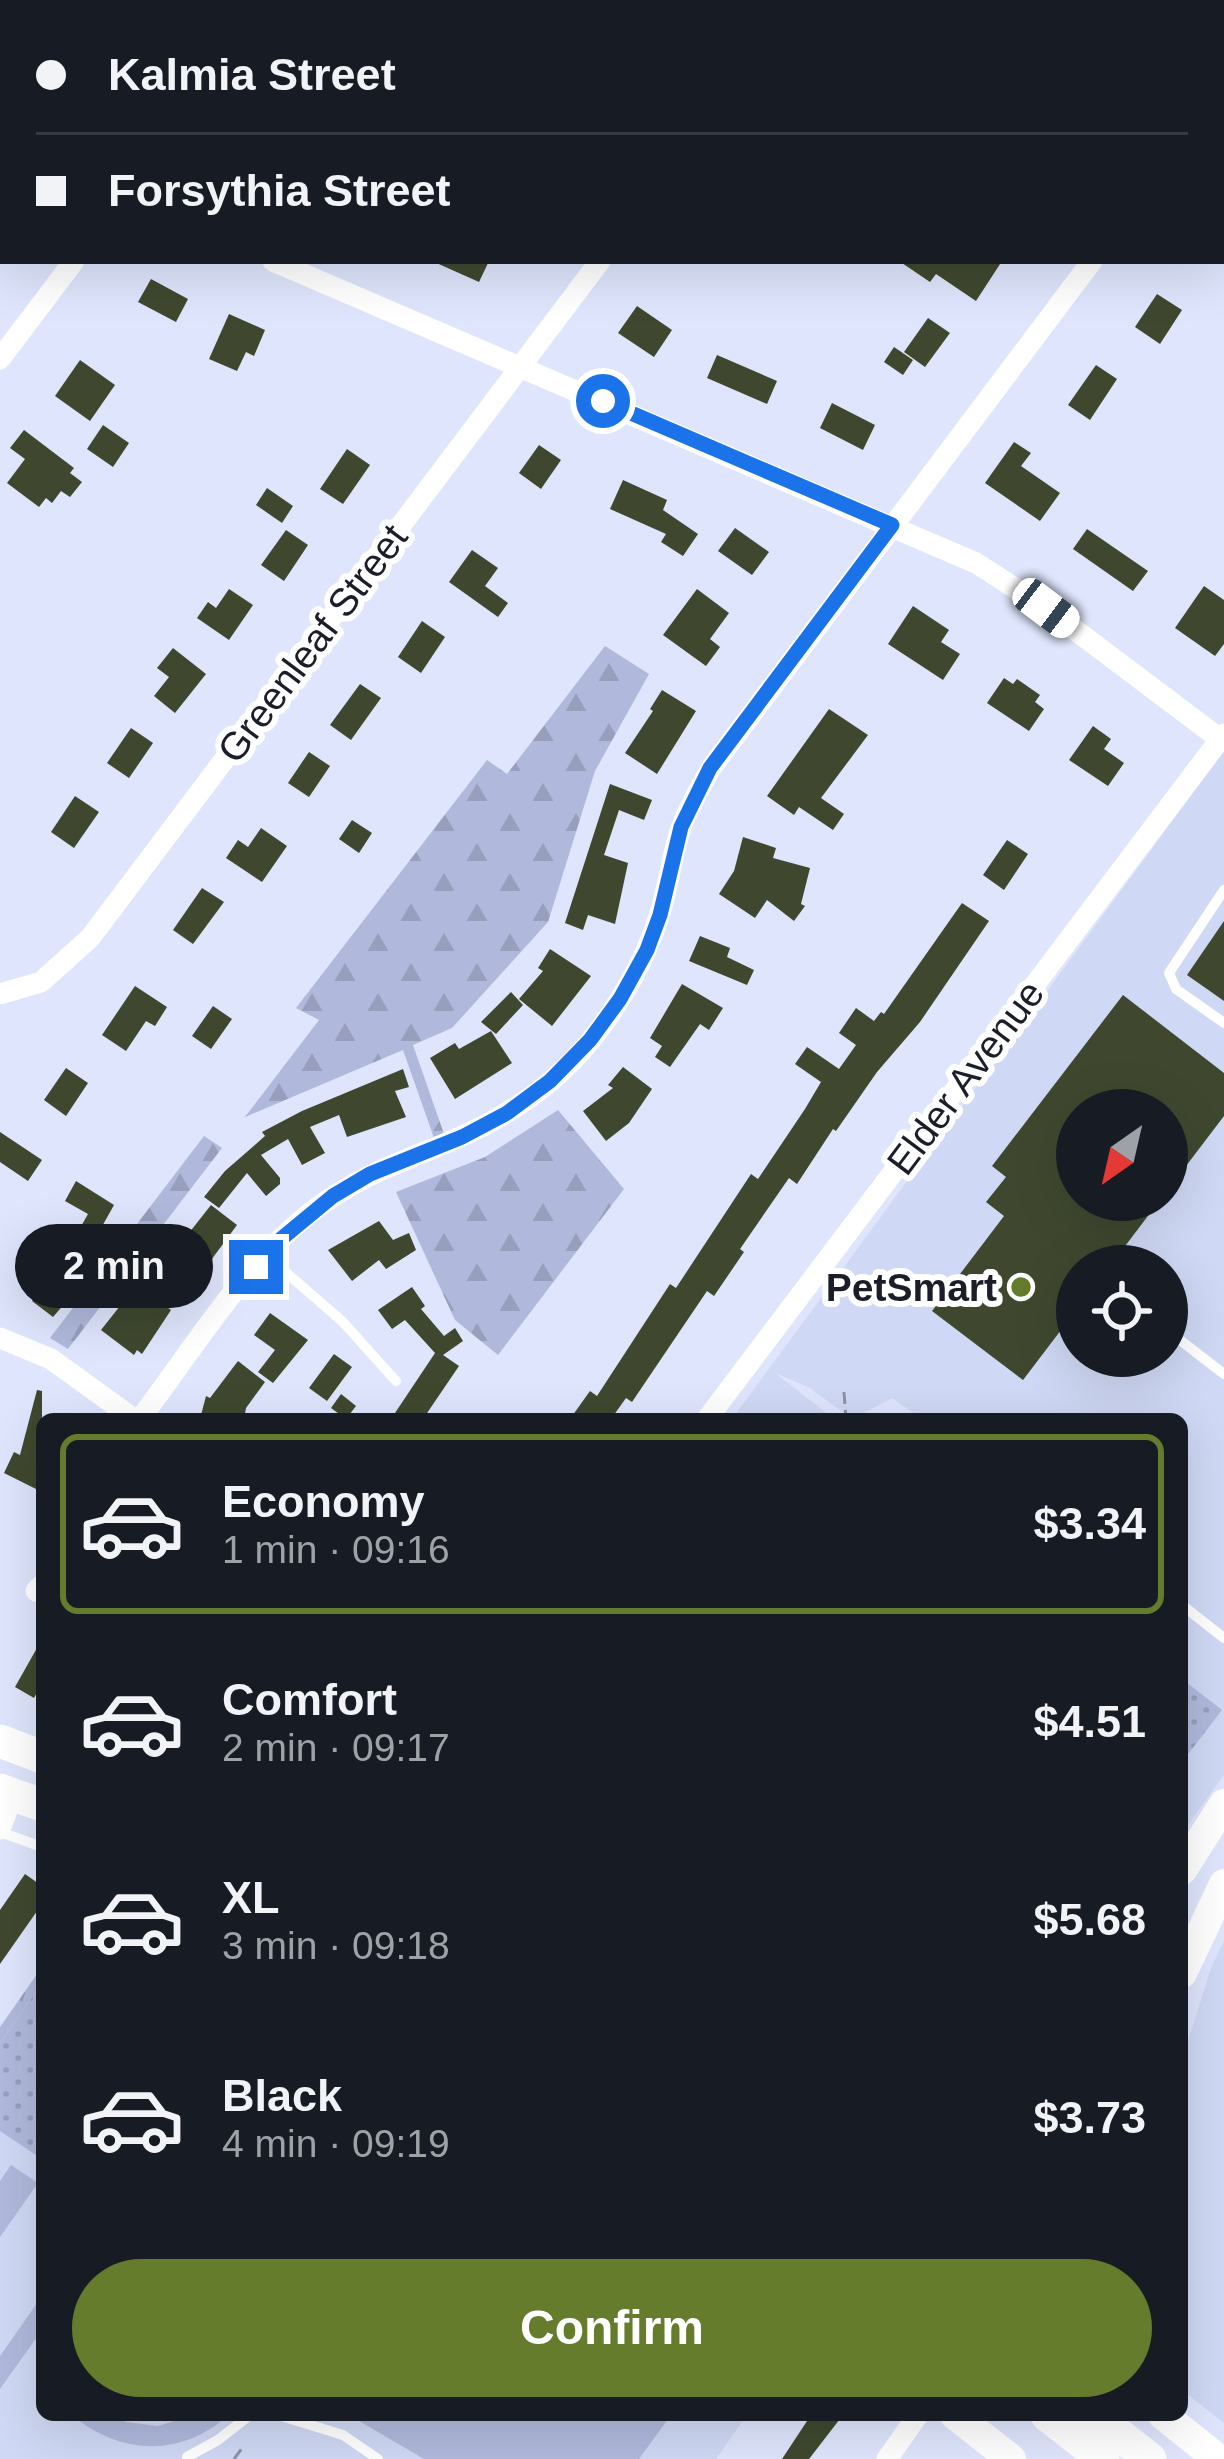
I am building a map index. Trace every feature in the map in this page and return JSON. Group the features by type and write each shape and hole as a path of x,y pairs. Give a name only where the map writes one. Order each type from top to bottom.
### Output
{"main road":[{"path":"0,1741 36,1755"},
{"path":"1188,1861 1224,1804"},
{"path":"1188,1960 1224,1884"},
{"path":"963,2421 1011,2459"},
{"path":"1055,2421 1103,2459"},
{"path":"1102,2421 1150,2459"},
{"path":"1170,2421 1218,2459"}],"street":[{"path":"0,358 72,264"},
{"path":"280,264 892,525 1017,587 1222,737"},
{"name":"Greenleaf Street","path":"0,994 41,982 90,938 598,264"},
{"path":"142,1413 266,1255 304,1219 351,1185 507,1113 550,1081 590,1040 647,950 681,827 710,768 1090,264"},
{"name":"Elder Avenue","path":"712,1413 1222,737"},
{"path":"0,1338 51,1359 128,1413"},
{"path":"0,1831 18,1797"},
{"path":"886,2459 913,2421"}],"lane":[{"path":"1224,890 1169,973 1176,989 1224,1023"},
{"path":"266,1255 343,1322 396,1381"},
{"path":"1188,1346 1224,1374"},
{"path":"1188,1610 1224,1638"},
{"path":"0,1831 36,1845"},
{"path":"188,2457 242,2421"},
{"path":"298,2421 343,2435 378,2459"}],"path":[{"path":"844,1392 846,1413"},
{"path":"235,2459 243,2446"}],"shaded area":[{"path":"1224,751 1224,1775 1188,1825 1188,1413 913,1413 892,1398 863,1413 844,1413 810,1388 775,1373 826,1413 736,1413"},
{"path":"1224,1941 1224,2423 1188,2395 1188,2041"},
{"path":"36,1992 36,2421 743,2421 716,2459 0,2459 0,2043"}],"green space":[{"path":"605,646 649,674 595,771 548,922 452,1028 413,1045 444,1134 434,1138 403,1050 245,1117 319,1020 296,1008 487,760 507,774"},
{"path":"558,1110 624,1189 498,1355 455,1320 396,1192 485,1157"},
{"path":"204,1136 222,1148 68,1349 50,1338"},
{"path":"1188,1684 1222,1710 1188,1754"},
{"path":"36,1976 36,1992 0,2043 0,2027"},
{"path":"36,1992 36,2155 0,2131 0,2043"},
{"path":"11,2165 36,2186 0,2237 0,2181"},
{"path":"36,2305 36,2338 0,2389 0,2356"},
{"path":"80,2421 158,2426 174,2421 220,2421 191,2439 150,2446 110,2438"},
{"path":"359,2421 667,2421 639,2459 424,2459"}],"building":[{"path":"439,264 488,264 479,282"},
{"path":"903,264 1000,264 976,301 936,274 930,282"},
{"path":"151,279 188,299 176,322 138,302"},
{"path":"1157,294 1182,310 1160,344 1135,327"},
{"path":"637,306 672,330 654,357 618,333"},
{"path":"229,314 265,330 254,356 246,352 237,371 209,359"},
{"path":"928,318 950,333 925,367 904,352"},
{"path":"894,347 913,360 903,375 884,362"},
{"path":"717,355 777,381 767,404 707,378"},
{"path":"80,360 115,385 90,421 55,396"},
{"path":"1096,365 1117,379 1090,420 1068,405"},
{"path":"832,403 875,425 863,450 820,428"},
{"path":"103,425 129,443 113,467 87,449"},
{"path":"24,430 74,468 70,473 82,482 70,497 61,491 52,503 46,498 39,507 7,483 25,459 10,448"},
{"path":"1014,442 1031,453 1021,466 1060,493 1040,521 985,483"},
{"path":"539,445 561,460 541,489 519,473"},
{"path":"347,449 370,465 343,504 320,489"},
{"path":"623,480 667,500 663,510 698,534 683,556 661,542 666,534 610,509"},
{"path":"267,488 293,506 282,523 256,505"},
{"path":"735,528 769,552 752,575 718,551"},
{"path":"1087,529 1148,571 1133,591 1073,549"},
{"path":"286,530 308,545 284,581 261,565"},
{"path":"472,550 498,568 485,586 508,603 498,617 449,582"},
{"path":"1204,586 1224,600 1224,644 1215,656 1175,628"},
{"path":"229,589 253,605 229,640 197,618 208,602 216,608"},
{"path":"697,589 729,613 710,639 720,647 706,666 663,635"},
{"path":"913,606 949,630 941,642 960,654 943,680 888,644"},
{"path":"422,621 445,637 421,673 398,657"},
{"path":"173,648 206,674 175,713 154,696 169,677 157,668"},
{"path":"1004,678 1013,684 1017,679 1040,695 1035,702 1044,709 1029,731 987,703"},
{"path":"360,684 381,698 351,740 330,725"},
{"path":"662,690 696,711 657,774 625,753"},
{"path":"829,709 868,735 821,798 844,814 833,830 799,807 794,815 767,796"},
{"path":"1093,726 1111,739 1104,749 1124,763 1108,786 1069,760"},
{"path":"131,728 153,743 129,778 107,763"},
{"path":"309,752 330,766 309,797 288,783"},
{"path":"610,784 652,800 644,820 619,810 604,855 628,863 615,924 588,915 583,930 565,923"},
{"path":"75,796 99,812 74,848 51,832"},
{"path":"352,820 372,833 359,853 339,839"},
{"path":"261,828 287,846 262,882 226,858 238,840 248,847"},
{"path":"743,837 776,848 773,858 810,868 801,904 805,906 794,921 767,900 755,918 719,894 734,871"},
{"path":"1007,840 1028,854 1004,890 983,875"},
{"path":"202,888 224,902 193,944 173,930"},
{"path":"962,903 989,921 920,1022 833,1129 797,1184 789,1178 714,1296 707,1291 632,1402 626,1398 615,1413 574,1413 590,1391 597,1396 670,1284 676,1288 751,1174 758,1179 805,1109 821,1082 795,1064 807,1047 839,1069 856,1045 839,1033 856,1008 874,1021 884,1014"},
{"path":"1224,921 1224,1001 1187,975"},
{"path":"700,936 730,948 727,957 754,970 747,985 689,961"},
{"path":"550,949 591,976 552,1026 519,999 543,971 538,968"},
{"path":"682,984 723,1008 709,1030 700,1024 670,1067 655,1057 662,1046 650,1038"},
{"path":"135,986 167,1007 155,1026 146,1021 126,1051 102,1035"},
{"path":"511,992 523,1005 496,1034 481,1022"},
{"path":"1123,995 1224,1073 1224,1116 1188,1163 1188,1089 1056,1089 1056,1221 1144,1221 1126,1245 1056,1245 1056,1337 1023,1380 932,1311 1004,1216 986,1202 1006,1177 992,1166"},
{"path":"213,1006 232,1019 211,1049 192,1036"},
{"path":"491,1031 512,1063 455,1099 430,1058"},
{"path":"623,1067 652,1089 629,1123 606,1141 583,1111 613,1088 608,1085"},
{"path":"66,1068 88,1083 66,1116 44,1100"},
{"path":"403,1069 409,1087 395,1091 406,1117 347,1137 339,1115 310,1127 325,1153 302,1165 288,1139 261,1155 280,1178 280,1184 266,1196 247,1173 219,1208 204,1197 265,1136 262,1132"},
{"path":"0,1132 42,1160 28,1181 0,1162"},
{"path":"76,1181 114,1205 91,1246 75,1237 88,1214 65,1201"},
{"path":"211,1205 237,1225 203,1271 174,1252"},
{"path":"379,1221 393,1240 409,1233 416,1250 386,1269 379,1260 352,1281 328,1250"},
{"path":"165,1249 179,1261 154,1297 171,1310 142,1354 137,1350 134,1355 101,1330"},
{"path":"43,1261 78,1288 53,1317 32,1301 45,1286 31,1276"},
{"path":"412,1287 425,1306 421,1309 444,1336 455,1328 463,1341 443,1355 459,1366 427,1413 395,1413 435,1353 405,1320 392,1329 378,1310"},
{"path":"270,1313 308,1340 273,1383 258,1372 275,1350 254,1335"},
{"path":"334,1354 352,1367 327,1401 309,1388"},
{"path":"238,1361 265,1382 245,1413 202,1413 206,1396 210,1398"},
{"path":"37,1390 42,1391 42,1413 36,1413 36,1489 4,1473 14,1452 20,1455"},
{"path":"341,1394 356,1406 351,1413 331,1408"},
{"path":"36,1650 34,1698 15,1687"},
{"path":"25,1874 36,1882 36,1913 0,1964 0,1910"},
{"path":"807,2421 838,2421 809,2459 782,2459"}],"place":[{"name":"PetSmart","path":"1021,1287"}],"route":[{"path":"256,1267 281,1239 333,1196 399,1160 462,1137 507,1113 550,1081 590,1040 647,950 681,827 710,768 892,525 603,401"}]}
